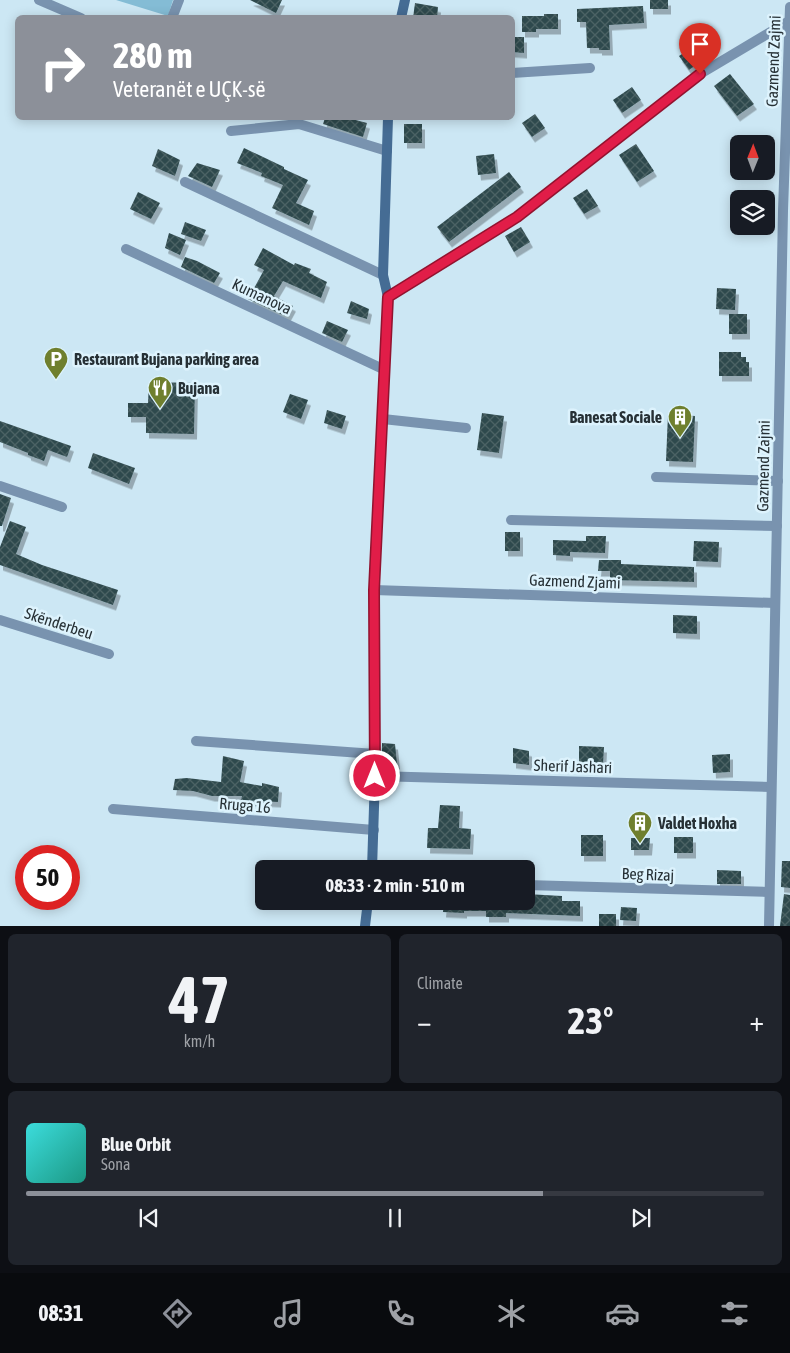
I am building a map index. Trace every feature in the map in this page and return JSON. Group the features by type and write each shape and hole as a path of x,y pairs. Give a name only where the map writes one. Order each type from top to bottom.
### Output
{"main road":[{"path":"402,15 405,0"},
{"path":"372,860 375,776 374,590 386,370 388,297 382,275 388,120"},
{"path":"365,926 367,910"}],"street":[{"path":"39,0 74,15"},
{"path":"173,15 180,0"},
{"name":"Gazmend Zajmi","path":"769,926 776,526 787,212 790,7"},
{"path":"388,297 517,217 700,74 789,22"},
{"path":"515,72 590,68"},
{"path":"231,131 299,124 387,151"},
{"path":"186,182 382,275"},
{"name":"Kumanova","path":"126,248 386,370"},
{"path":"382,419 466,428"},
{"path":"656,477 778,481"},
{"path":"0,486 62,507"},
{"path":"511,520 776,526"},
{"name":"Gazmend Zjami","path":"374,590 775,602"},
{"name":"Skënderbeu","path":"0,620 109,654"},
{"path":"196,741 375,754"},
{"name":"Sherif Jashari","path":"375,776 771,787"},
{"name":"Rruga 16","path":"113,809 374,830"},
{"name":"Beg Rizaj","path":"535,886 770,892"}],"shaded area":[{"path":"116,0 173,0 168,15"}],"building":[{"path":"250,0 282,0 276,13"},
{"path":"650,0 668,0 668,9 650,9"},
{"path":"415,3 438,7 437,15 413,15"},
{"path":"643,6 644,23 609,25 610,50 587,48 586,22 577,22 577,9"},
{"path":"544,14 558,14 558,29 536,29 536,32 522,32 522,16 544,16"},
{"path":"515,37 524,37 524,53 515,52"},
{"path":"699,43 708,57 689,70 679,56"},
{"path":"730,74 754,104 737,116 714,86"},
{"path":"632,87 641,100 622,113 613,100"},
{"path":"535,114 545,128 532,137 522,123"},
{"path":"324,120 356,120 367,123 363,137 323,124"},
{"path":"404,124 422,124 422,143 404,143"},
{"path":"636,144 654,171 637,182 619,155"},
{"path":"244,148 308,180 296,203 314,211 309,225 272,208 283,185 261,176 262,173 237,163"},
{"path":"158,149 180,160 175,176 152,166"},
{"path":"494,154 496,173 478,175 476,156"},
{"path":"197,163 220,170 212,187 188,176"},
{"path":"509,172 521,187 449,242 437,227"},
{"path":"587,189 598,206 584,214 573,198"},
{"path":"138,192 160,203 151,219 130,209"},
{"path":"185,222 206,230 201,241 181,234"},
{"path":"521,227 530,242 514,252 505,236"},
{"path":"169,233 186,240 180,255 165,248"},
{"path":"263,248 294,265 295,263 311,269 309,273 327,282 321,298 283,281 274,296 293,306 287,317 248,299 264,270 254,265"},
{"path":"185,257 220,273 214,283 181,267"},
{"path":"717,288 736,289 735,310 716,309"},
{"path":"351,301 369,309 367,319 347,313"},
{"path":"729,314 747,314 747,334 729,334"},
{"path":"327,321 348,330 342,342 322,333"},
{"path":"719,352 741,352 741,357 746,357 746,362 749,362 749,376 719,376"},
{"path":"149,382 195,383 194,434 146,433 146,417 128,417 128,403 148,403"},
{"path":"290,394 308,400 301,419 283,412"},
{"path":"327,410 346,416 342,429 324,423"},
{"path":"482,413 504,416 499,453 477,450"},
{"name":"Banesat Sociale","path":"668,414 695,416 693,462 666,461"},
{"path":"0,421 71,446 67,457 48,450 44,461 0,442"},
{"path":"93,453 135,468 129,484 88,468"},
{"path":"0,494 11,498 2,526 0,526"},
{"path":"10,521 26,527 16,554 42,565 118,590 113,605 0,565 0,547"},
{"path":"505,532 520,532 520,551 505,551"},
{"path":"586,536 606,536 605,553 570,552 570,556 553,555 553,540 586,541"},
{"path":"694,541 719,542 718,562 693,561"},
{"path":"599,560 621,560 621,564 694,567 694,582 610,580 610,571 598,571"},
{"path":"673,615 697,616 697,634 673,633"},
{"path":"382,743 395,744 397,764 382,766"},
{"path":"579,746 604,747 603,765 579,764"},
{"path":"513,748 529,751 529,765 513,763"},
{"path":"730,754 730,772 713,773 712,755"},
{"path":"223,756 244,761 240,782 262,786 262,783 279,787 278,802 241,800 242,796 212,796 193,791 173,790 175,779 187,778 221,782"},
{"path":"440,805 460,806 459,828 471,829 470,849 427,848 428,828 438,828"},
{"path":"581,835 603,835 603,856 581,856"},
{"path":"674,837 693,837 693,853 674,853"},
{"name":"Valdet Hoxha","path":"631,838 650,838 649,850 631,850"},
{"path":"782,861 790,861 790,888 781,887"},
{"path":"717,870 741,871 741,884 717,884"},
{"path":"535,894 562,896 562,901 580,901 580,916 506,913 506,917 486,917 486,911 443,912 443,910 535,910"},
{"path":"784,894 790,895 790,926 780,926"},
{"path":"621,907 637,908 636,921 620,920"},
{"path":"599,914 616,914 616,926 599,926"}],"place":[{"name":"Restaurant Bujana parking area","path":"56,380"},
{"name":"Bujana","path":"160,409"},
{"name":"Banesat Sociale","path":"680,438"},
{"name":"Valdet Hoxha","path":"640,844"}],"route":[{"path":"375,776 374,590 388,297 517,217 700,74"}]}
